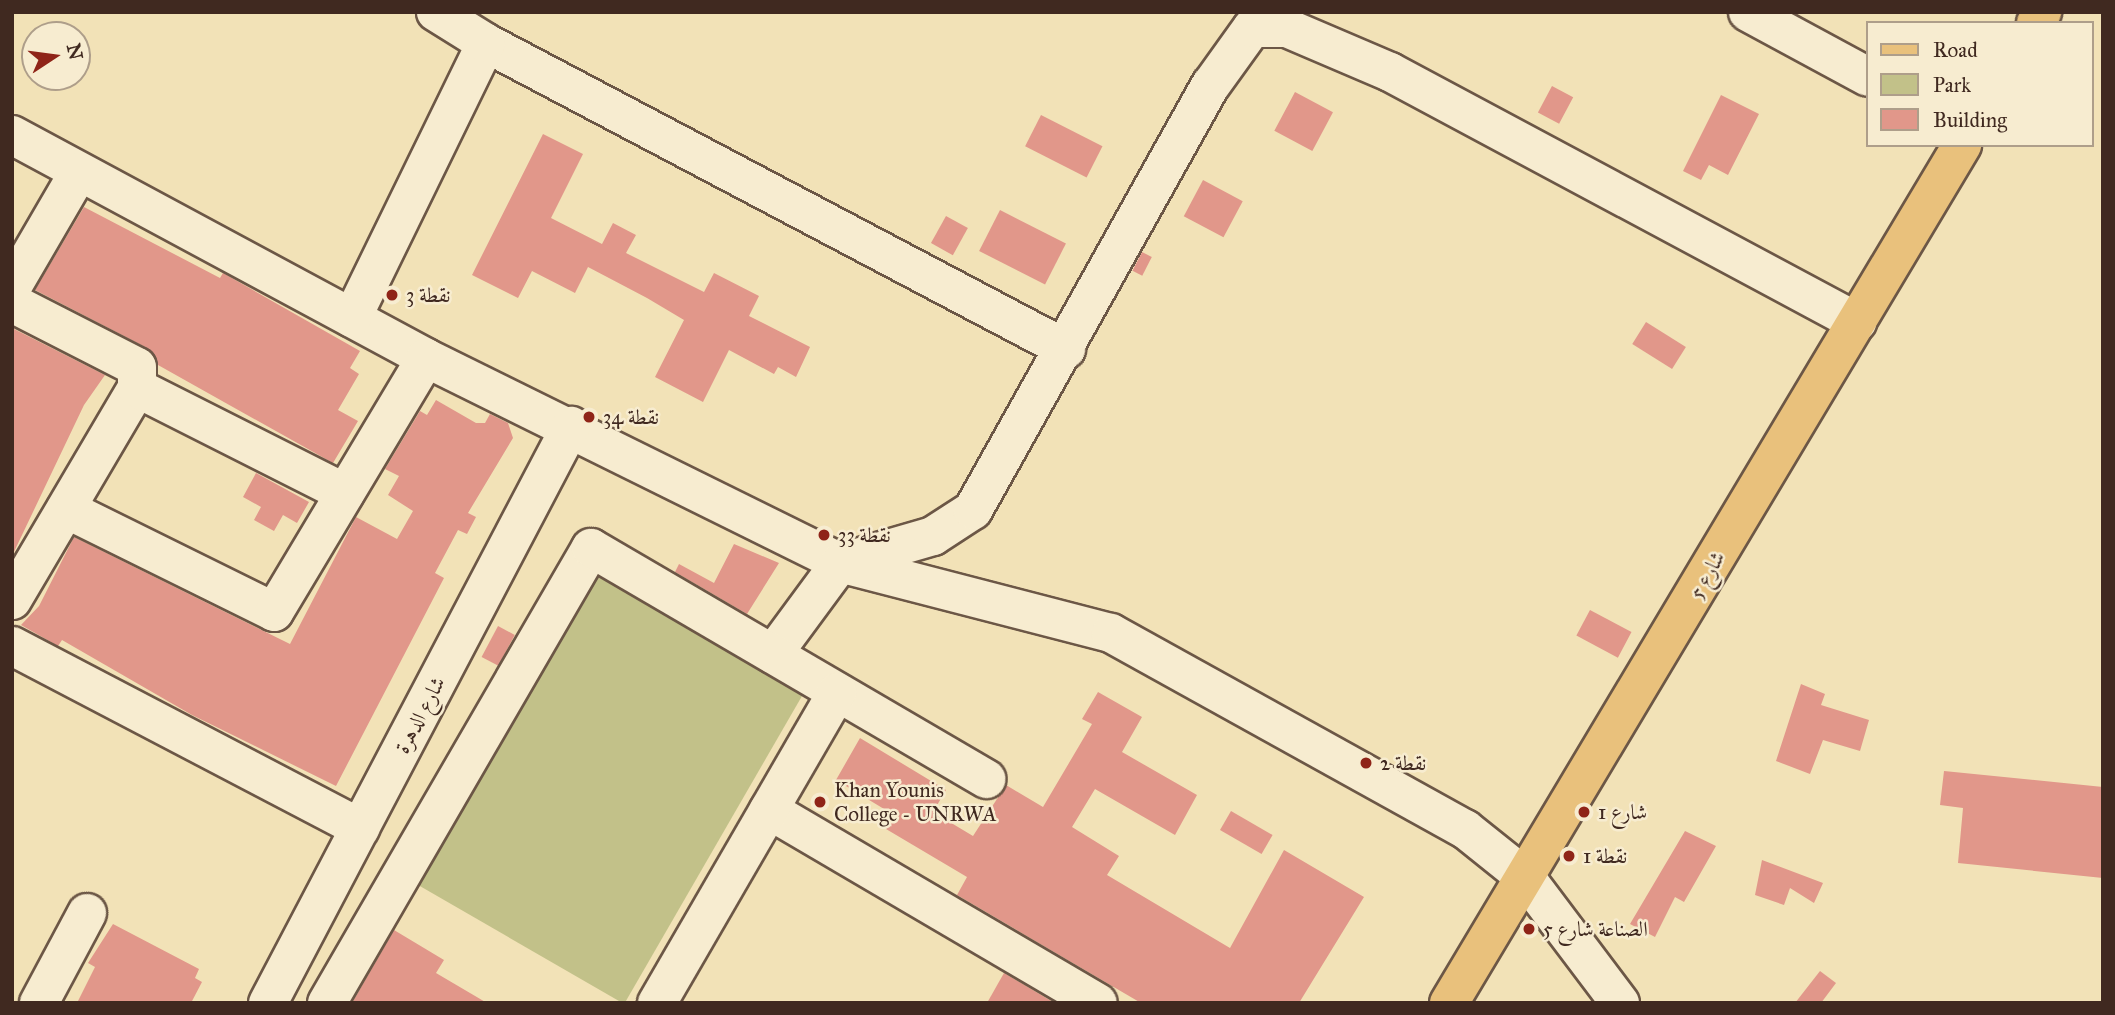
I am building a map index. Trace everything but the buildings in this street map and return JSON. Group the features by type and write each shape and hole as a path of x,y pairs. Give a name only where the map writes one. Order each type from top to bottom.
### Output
{"main road":[{"name":"شارع 5","path":"1449,1003 1961,147"}],"street":[{"path":"436,12 486,43 1066,349"},
{"path":"1748,12 1867,76"},
{"path":"773,654 840,563 933,536 972,510 1066,349 1211,85 1252,28 1287,28 1390,72 1857,322"},
{"path":"352,318 486,43"},
{"path":"12,135 426,358 571,426 840,563 1111,633 1465,829 1525,877 1620,1003"},
{"path":"12,287 79,172"},
{"path":"12,303 137,367 137,388 12,600"},
{"path":"66,509 274,612 426,358"},
{"path":"137,388 345,492"},
{"name":"شارع الدهرة","path":"268,1003 571,426"},
{"path":"327,1003 592,548 986,779"},
{"path":"12,646 360,828"},
{"path":"657,1003 837,692"},
{"path":"769,810 1098,1003"},
{"path":"39,1003 87,913"}],"green space":[{"path":"593,568 805,690 625,1003 412,882"}],"place":[{"name":"نقطة 3","path":"392,295"},
{"name":"نقطة 34","path":"589,417"},
{"name":"نقطة 33","path":"824,535"},
{"name":"نقطة 2","path":"1366,763"},
{"name":"Khan Younis College - UNRWA","path":"820,802"},
{"name":"شارع 1","path":"1584,812"},
{"name":"نقطة 1","path":"1569,856"},
{"name":"الصناعة شارع 5","path":"1529,929"}]}
